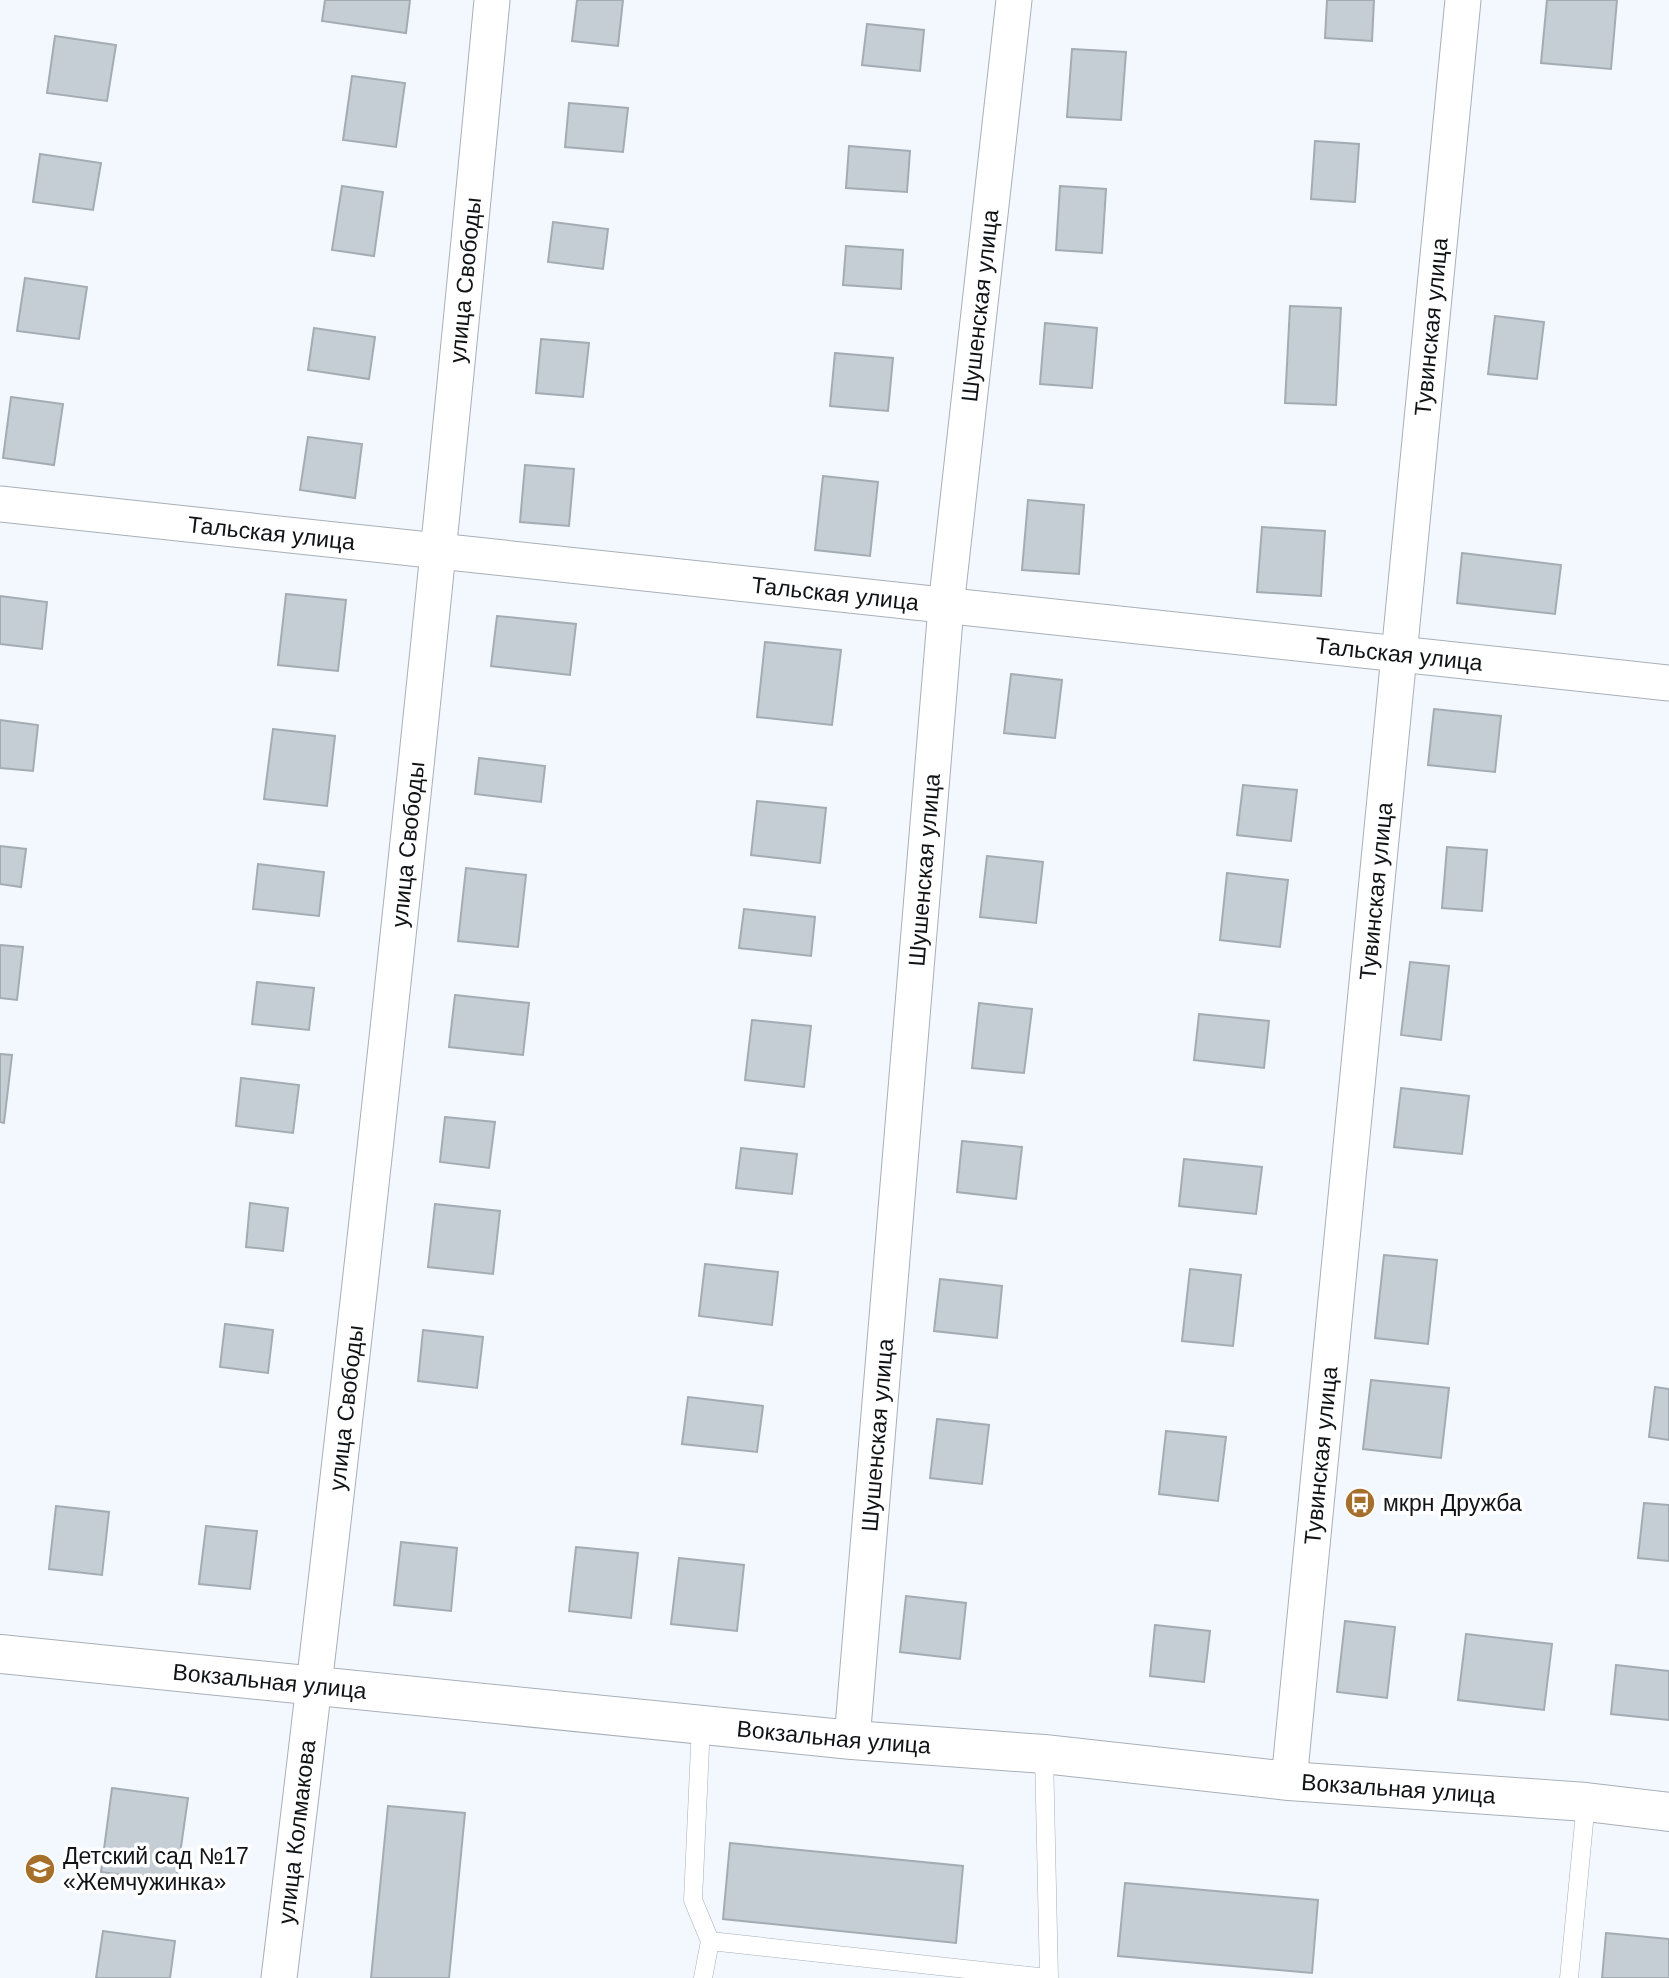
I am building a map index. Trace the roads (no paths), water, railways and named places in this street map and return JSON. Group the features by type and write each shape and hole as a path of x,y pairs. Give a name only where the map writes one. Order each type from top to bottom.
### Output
{"street":[{"name":"улица Свободы","path":"315,1687 440,552 492,0"},
{"name":"Шушенская улица","path":"852,1740 946,607 1014,0"},
{"name":"Тувинская улица","path":"1289,1781 1464,0"},
{"name":"Тальская улица","path":"0,504 1669,683"},
{"name":"Вокзальная улица","path":"0,1654 852,1740 1044,1755 1289,1781 1586,1802 1669,1812"},
{"name":"улица Колмакова","path":"279,1978 315,1687"}],"lane":[{"path":"701,1725 693,1900 710,1941 703,1978"},
{"path":"710,1941 1048,1978 1044,1755"},
{"path":"1569,1978 1586,1802"}],"place":[{"name":"мкрн Дружба","path":"1360,1503"},
{"name":"Детский сад №17 «Жемчужинка»","path":"40,1869"}]}
